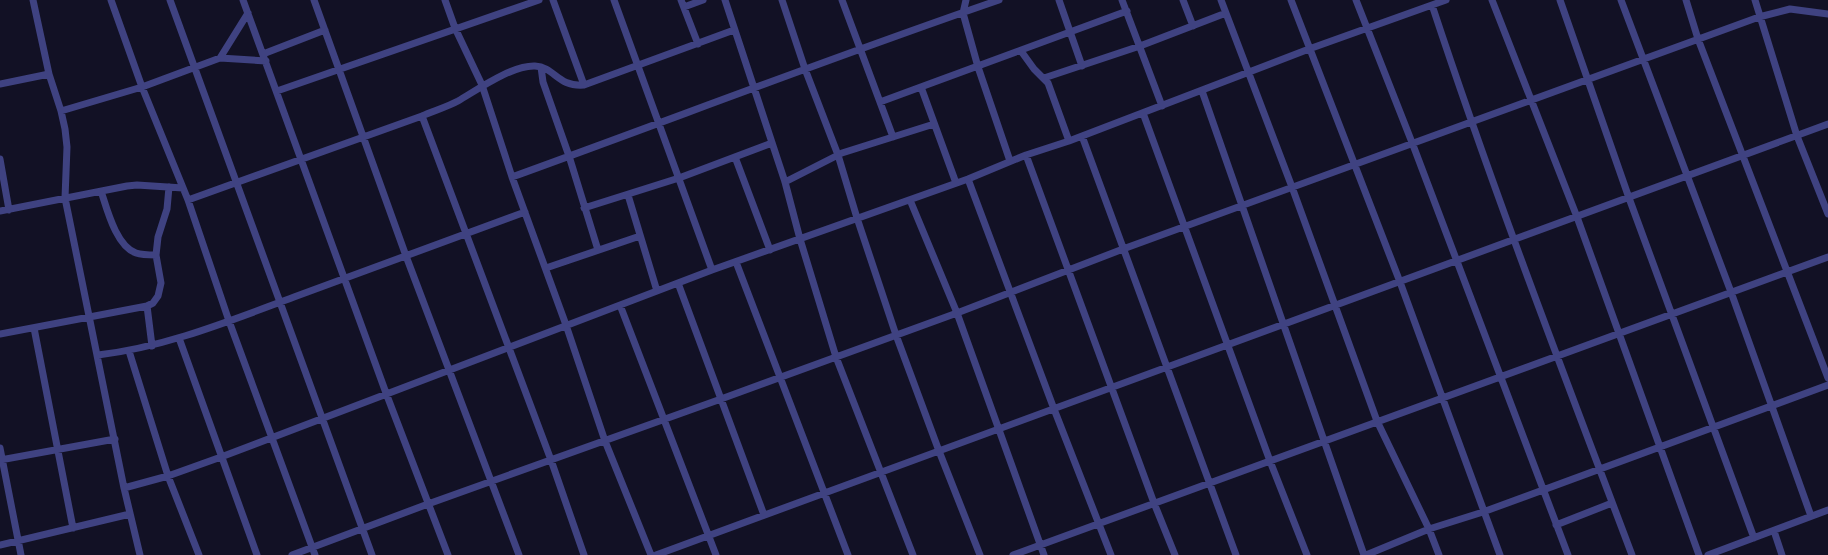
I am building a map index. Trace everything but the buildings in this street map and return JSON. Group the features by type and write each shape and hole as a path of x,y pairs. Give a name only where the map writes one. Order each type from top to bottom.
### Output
{"street":[{"path":"33,0 49,74 61,111 67,147 65,198 124,488 140,555"},
{"path":"111,0 142,87 188,200 229,321 315,555"},
{"path":"170,0 372,555"},
{"path":"244,0 344,279 448,555"},
{"path":"314,0 406,256 518,555"},
{"path":"445,0 455,28 482,85 512,177 546,268 605,441 651,555"},
{"path":"277,91 540,0"},
{"path":"553,0 584,85"},
{"path":"614,0 712,270"},
{"path":"698,44 683,3 703,0"},
{"path":"725,0 785,182 800,239 836,357 913,555"},
{"path":"782,0 805,69 838,155 896,335 980,555"},
{"path":"842,0 893,137"},
{"path":"966,0 963,13 978,67 1010,161"},
{"path":"512,177 754,86 999,0"},
{"path":"1059,0 1082,66"},
{"path":"1122,0 1162,106"},
{"path":"1183,0 1194,26"},
{"path":"1221,0 1292,187 1377,421 1439,555"},
{"path":"1291,0 1400,282 1500,555"},
{"path":"1356,0 1413,145 1568,555"},
{"path":"124,488 168,476 221,457 712,270 968,179 1010,161 1202,91 1309,48 1446,0"},
{"path":"1492,0 1577,217 1699,555"},
{"path":"1560,0 1629,198 1754,538"},
{"path":"1621,0 1731,292 1811,516"},
{"path":"1686,0 1698,40 1828,378"},
{"path":"1755,0 1797,136 1828,214"},
{"path":"1432,4 1471,124 1513,240 1632,555"},
{"path":"292,555 779,378 1123,249 1292,187 1356,166 1759,17 1790,9 1828,14"},
{"path":"880,102 1127,11"},
{"path":"220,58 248,12"},
{"path":"1044,78 1140,46 1226,13"},
{"path":"61,111 142,87 220,58 264,57 325,30"},
{"path":"188,200 422,116 456,102 482,85 526,66 548,69 570,85 584,85 734,30"},
{"path":"1021,51 1034,69 1048,83 1069,141"},
{"path":"541,67 543,82 569,156 598,250"},
{"path":"0,84 49,74"},
{"path":"922,88 956,183"},
{"path":"1202,91 1365,555 1828,385"},
{"path":"1143,113 1270,460 1307,555"},
{"path":"422,116 507,347 551,460 584,555"},
{"path":"785,182 838,155 934,124"},
{"path":"656,555 1828,124"},
{"path":"1082,136 1236,555"},
{"path":"584,208 679,178 772,144"},
{"path":"1026,155 1154,503 1175,555"},
{"path":"735,157 770,250"},
{"path":"0,159 9,210"},
{"path":"968,179 1111,555"},
{"path":"0,211 101,190 137,185 183,188"},
{"path":"0,334 147,306 153,303 158,296 162,283 156,255 158,237 167,209 169,187"},
{"path":"101,190 117,234 122,242 137,254 156,255"},
{"path":"628,195 657,291"},
{"path":"910,200 1000,429 1044,555"},
{"path":"98,355 152,346 229,321 525,212"},
{"path":"546,268 640,236"},
{"path":"1012,555 1828,257"},
{"path":"736,262 848,555"},
{"path":"678,283 764,515"},
{"path":"620,305 716,555"},
{"path":"147,306 152,346"},
{"path":"34,328 73,528"},
{"path":"178,338 257,555"},
{"path":"129,351 168,476 199,555"},
{"path":"1,460 115,439"},
{"path":"0,448 21,555"},
{"path":"1556,525 1612,503"},
{"path":"1708,555 1811,516 1827,513"},
{"path":"0,545 130,514"},
{"path":"1774,531 1782,555"}]}
